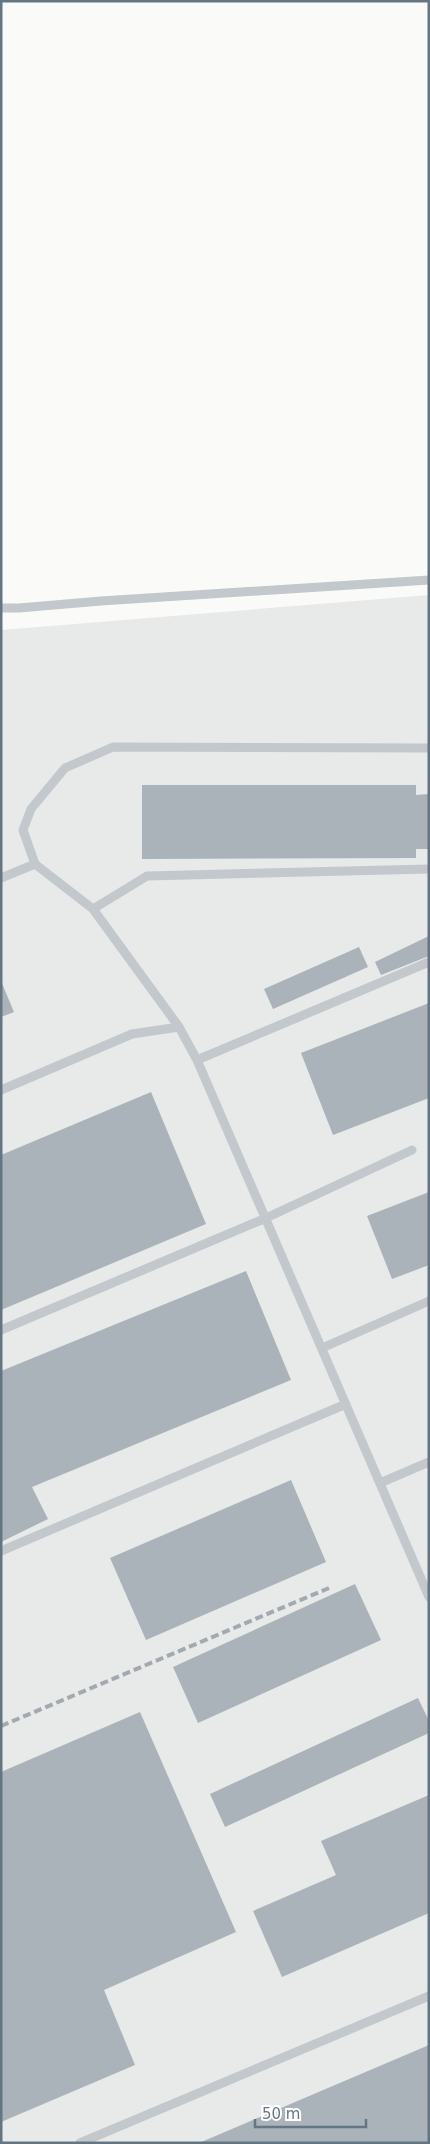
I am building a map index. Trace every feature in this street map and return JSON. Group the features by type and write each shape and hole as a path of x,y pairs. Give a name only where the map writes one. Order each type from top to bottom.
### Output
{"lane":[{"path":"1,608 100,600 429,580"},
{"path":"429,748 113,747 64,768 31,809 23,830 35,864 93,909 180,1026 198,1060 429,1597"},
{"path":"1,878 35,864"},
{"path":"93,909 147,876 429,869"},
{"path":"198,1060 429,962"},
{"path":"1,1090 132,1034 180,1026"},
{"path":"1,1330 266,1218 412,1150"},
{"path":"322,1348 429,1301"},
{"path":"1,1551 346,1404"},
{"path":"380,1483 429,1462"},
{"path":"80,2143 429,1996"}],"shaded area":[{"path":"429,595 429,2143 1,2143 1,630"}],"building":[{"path":"142,785 416,785 416,795 429,794 429,849 416,849 416,858 142,859"},
{"path":"429,936 429,956 381,975 375,962"},
{"path":"359,947 368,967 273,1009 264,989"},
{"path":"1,981 14,1012 1,1017"},
{"path":"429,1003 429,1098 333,1135 301,1053"},
{"path":"151,1092 206,1224 1,1310 1,1155"},
{"path":"429,1192 429,1265 392,1279 367,1216"},
{"path":"246,1271 291,1380 32,1487 48,1519 1,1542 1,1371"},
{"path":"291,1480 326,1562 146,1640 110,1558"},
{"path":"355,1584 381,1640 198,1723 173,1667"},
{"path":"418,1698 429,1721 429,1733 225,1827 210,1794"},
{"path":"140,1712 236,1932 104,1990 135,2065 1,2122 1,1772"},
{"path":"429,1795 429,1913 282,1977 253,1911 336,1875 321,1841"},
{"path":"429,2045 429,2143 199,2143"}],"railway":[{"path":"1,1726 329,1588"}]}
